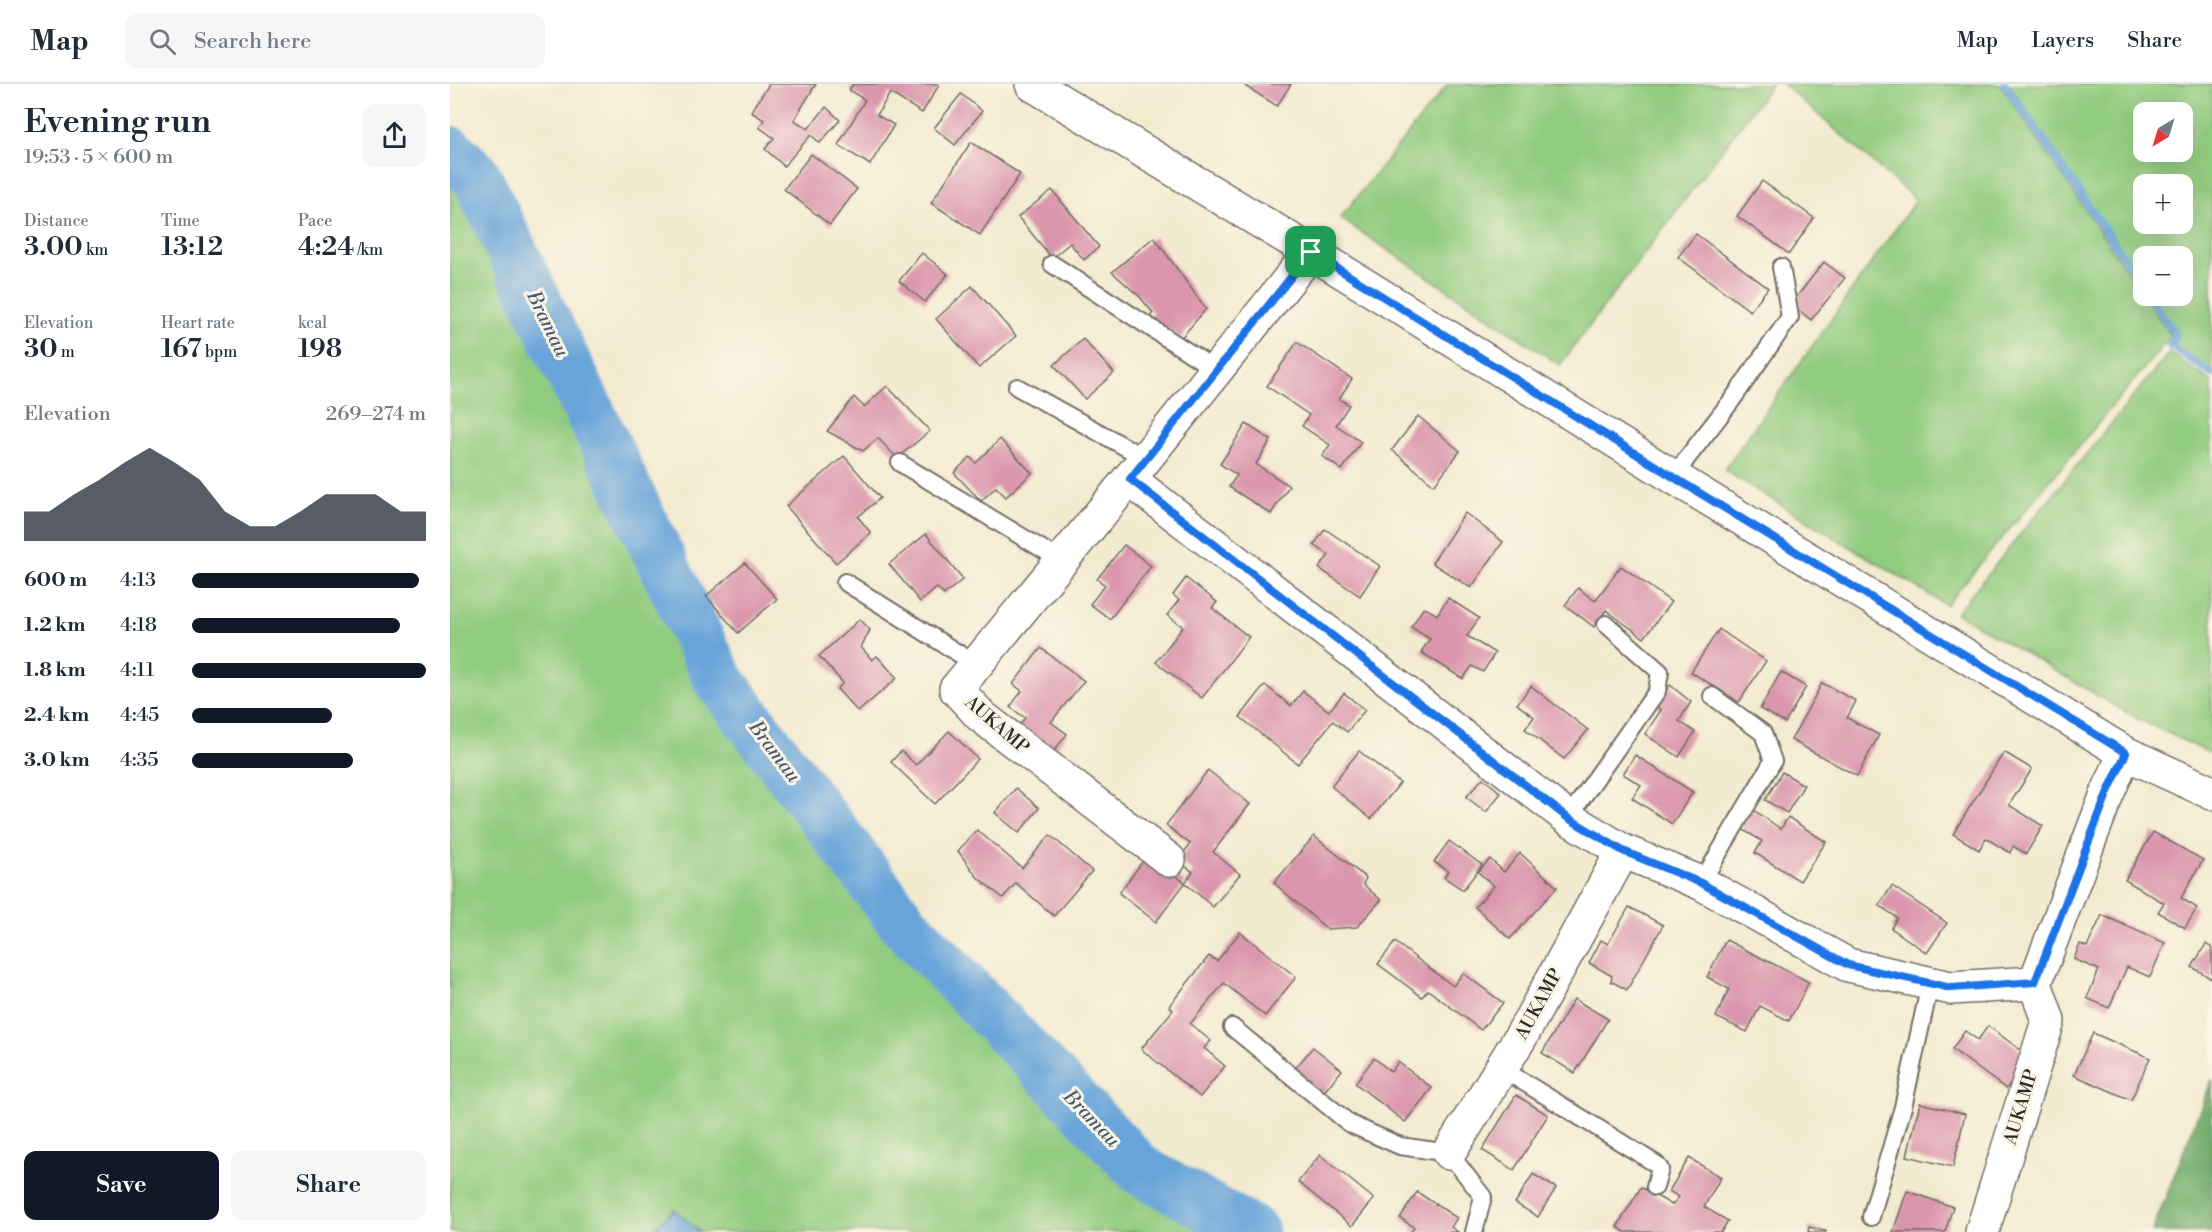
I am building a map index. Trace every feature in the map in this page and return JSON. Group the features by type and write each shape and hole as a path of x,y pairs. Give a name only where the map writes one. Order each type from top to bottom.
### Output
{"street":[{"path":"1032,84 1311,252 1675,478 2126,753 2212,793"},
{"name":"AUKAMP","path":"1169,861 981,716 956,689 1311,252"},
{"path":"1137,468 1568,818 1623,851 1701,883 1848,965 1951,988 2035,982 2107,794 2126,753"},
{"name":"AUKAMP","path":"1449,1153 1523,1033 1623,851"},
{"name":"AUKAMP","path":"1982,1232 2048,1021 2035,982"}],"lane":[{"path":"1052,264 1216,370"},
{"path":"1675,478 1687,458 1732,400 1790,317 1781,267"},
{"path":"1017,387 1137,468"},
{"path":"900,464 1062,561"},
{"path":"845,582 977,664"},
{"path":"1568,818 1656,691 1660,672 1606,624"},
{"path":"1701,883 1773,760 1763,733 1712,696"},
{"path":"1871,1217 1903,1107 1930,984"},
{"path":"1232,1027 1350,1124 1400,1146 1449,1153 1483,1197 1474,1232"},
{"path":"1501,1068 1659,1166 1659,1175 1654,1188"}],"green space":[{"path":"1448,84 1772,84 1560,365 1340,218"},
{"path":"1783,84 2000,84 2133,280 2133,306 2151,306 2171,336 1946,605 1724,470 1916,200"},
{"path":"2009,84 2212,84 2212,371 2172,345 2179,335 2159,306 2193,306 2193,246 2133,246 2133,267"},
{"path":"450,159 472,180 710,684 894,929 1138,1176 1241,1232 700,1232 674,1209 650,1232 450,1232"},
{"path":"2169,353 2212,382 2212,754 2138,719 1956,613"},
{"path":"2212,1079 2212,1232 2152,1232"}],"water":[{"path":"674,1209 700,1232 650,1232"}],"building":[{"path":"769,84 816,84 794,120 808,129 826,107 840,120 820,143 811,135 784,166 765,149 774,138 759,127 764,120 751,112"},
{"path":"853,84 939,85 922,113 890,93 877,115 894,125 870,165 838,145 865,100 849,90"},
{"path":"1242,84 1291,84 1277,106"},
{"path":"961,94 982,111 955,145 934,128"},
{"path":"971,142 1020,174 980,235 931,203"},
{"path":"811,154 857,189 830,225 784,189"},
{"path":"1762,181 1814,218 1789,254 1737,216"},
{"path":"1052,190 1099,247 1084,260 1070,243 1052,258 1018,217"},
{"path":"1696,234 1768,288 1750,311 1678,257"},
{"path":"1154,237 1206,309 1181,338 1147,319 1153,313 1140,297 1112,272"},
{"path":"922,253 948,274 925,302 899,281"},
{"path":"1824,262 1845,278 1811,320 1791,304"},
{"path":"972,286 1016,336 979,368 936,319"},
{"path":"1083,339 1114,373 1085,399 1054,365"},
{"path":"1297,342 1352,379 1339,399 1349,405 1336,425 1361,442 1342,470 1322,456 1330,445 1302,426 1309,415 1267,386"},
{"path":"887,386 930,431 897,458 878,438 863,451 827,431 854,397 864,407"},
{"path":"1418,416 1460,451 1434,485 1392,450"},
{"path":"1246,424 1271,440 1256,464 1289,486 1271,514 1229,487 1237,475 1220,464"},
{"path":"1000,439 1032,473 1006,497 996,487 981,501 954,473 970,457 976,463"},
{"path":"844,456 880,498 858,517 871,533 836,563 786,506"},
{"path":"1465,513 1503,542 1471,588 1432,563"},
{"path":"1325,529 1380,566 1360,596 1319,568 1329,555 1314,545"},
{"path":"926,534 963,579 944,595 937,588 920,602 889,564"},
{"path":"1124,545 1151,566 1110,619 1090,604 1105,585 1097,579"},
{"path":"745,563 777,599 738,633 706,596"},
{"path":"1621,566 1671,602 1644,638 1606,610 1594,627 1565,605 1578,588 1595,601"},
{"path":"1186,578 1217,602 1212,608 1249,637 1202,698 1156,662 1183,627 1167,615 1179,600 1173,595"},
{"path":"1448,598 1479,618 1467,636 1495,653 1483,672 1472,666 1463,679 1421,652 1430,639 1411,627 1424,607 1437,615"},
{"path":"860,619 870,630 861,647 872,660 877,656 897,678 858,712 837,689 843,683 819,656"},
{"path":"1719,629 1766,661 1739,702 1691,672"},
{"path":"1041,648 1084,681 1051,722 1067,734 1049,758 1015,732 1025,718 1010,707 1022,691 1013,684"},
{"path":"1781,672 1806,687 1785,723 1760,709"},
{"path":"1822,683 1856,701 1847,718 1879,735 1857,776 1791,740"},
{"path":"1265,685 1291,706 1303,691 1329,711 1344,693 1365,710 1347,732 1333,721 1298,764 1240,717"},
{"path":"1670,685 1691,702 1679,721 1695,732 1679,757 1645,734 1661,710 1655,705"},
{"path":"1531,686 1588,730 1564,759 1525,729 1534,717 1517,704"},
{"path":"949,731 978,759 935,804 891,762 901,751 916,765"},
{"path":"1359,751 1400,783 1371,819 1331,786"},
{"path":"2004,752 2032,769 2009,805 2043,826 2026,854 2013,846 2010,853 1986,838 1979,850 1953,834"},
{"path":"1635,755 1693,792 1672,824 1632,798 1641,785 1623,774"},
{"path":"1208,770 1250,804 1213,852 1240,874 1213,907 1185,883 1193,872 1178,861 1190,844 1166,825"},
{"path":"1782,772 1804,785 1787,813 1765,800"},
{"path":"1483,778 1501,793 1486,812 1466,797"},
{"path":"1016,788 1039,808 1019,833 995,813"},
{"path":"1752,809 1781,829 1788,817 1826,842 1800,881 1755,853 1762,841 1740,828"},
{"path":"977,830 1022,868 1050,835 1092,871 1054,916 1016,883 1003,898 978,878 958,851"},
{"path":"2153,832 2203,860 2181,898 2197,908 2185,928 2158,912 2164,903 2125,880"},
{"path":"1314,836 1366,878 1363,884 1381,900 1357,927 1327,929 1274,883"},
{"path":"1449,841 1482,865 1463,890 1444,877 1448,871 1434,862"},
{"path":"1520,853 1557,887 1510,939 1475,907 1494,886 1478,872 1490,859 1504,872"},
{"path":"1148,854 1185,883 1156,922 1119,893"},
{"path":"1892,886 1947,923 1927,953 1891,928 1897,918 1879,905"},
{"path":"1629,907 1663,925 1627,990 1611,981 1612,976 1589,963 1601,940 1608,944"},
{"path":"2102,915 2165,943 2150,977 2127,967 2109,1008 2087,998 2099,970 2074,959 2080,944 2087,947"},
{"path":"1240,932 1296,977 1265,1016 1224,983 1190,1024 1211,1041 1204,1048 1225,1066 1200,1097 1141,1049 1173,1010 1169,1006 1209,956 1217,961"},
{"path":"1726,940 1809,982 1789,1021 1760,1006 1747,1032 1716,1017 1729,989 1707,977"},
{"path":"1395,942 1453,986 1463,973 1503,1003 1481,1030 1428,990 1422,997 1378,964"},
{"path":"2206,944 2212,948 2212,979 2192,967"},
{"path":"1574,999 1608,1019 1575,1073 1542,1053"},
{"path":"1988,1026 2030,1057 2006,1089 1952,1049 1965,1031 1978,1040"},
{"path":"2093,1033 2150,1058 2131,1100 2074,1075"},
{"path":"1313,1047 1342,1070 1322,1094 1293,1071"},
{"path":"1374,1058 1391,1072 1398,1062 1432,1088 1405,1122 1355,1083"},
{"path":"1516,1095 1548,1115 1514,1170 1482,1150"},
{"path":"1920,1103 1965,1114 1953,1167 1907,1156"},
{"path":"1320,1155 1374,1199 1352,1226 1298,1182"},
{"path":"1689,1158 1721,1177 1704,1207 1728,1221 1721,1232 1625,1232 1617,1227 1641,1187 1672,1205 1679,1197 1669,1191"},
{"path":"1533,1174 1556,1188 1538,1217 1515,1203"},
{"path":"1907,1191 1953,1207 1945,1232 1893,1232"},
{"path":"1417,1192 1457,1218 1451,1227 1458,1232 1411,1232 1414,1227 1400,1218"},
{"path":"1809,1227 1826,1231 1826,1232 1808,1232"}],"waterway":[{"path":"2005,84 2133,271"},
{"name":"Bramau","path":"450,151 476,176 719,680 904,924 1142,1171 1254,1232"},
{"path":"2156,306 2176,335 2170,346 2212,374"}],"route":[{"path":"1311,252 1675,478 2126,753 2107,794 2035,982 1951,988 1848,965 1701,883 1623,851 1568,818 1130,479 1311,252"}]}
